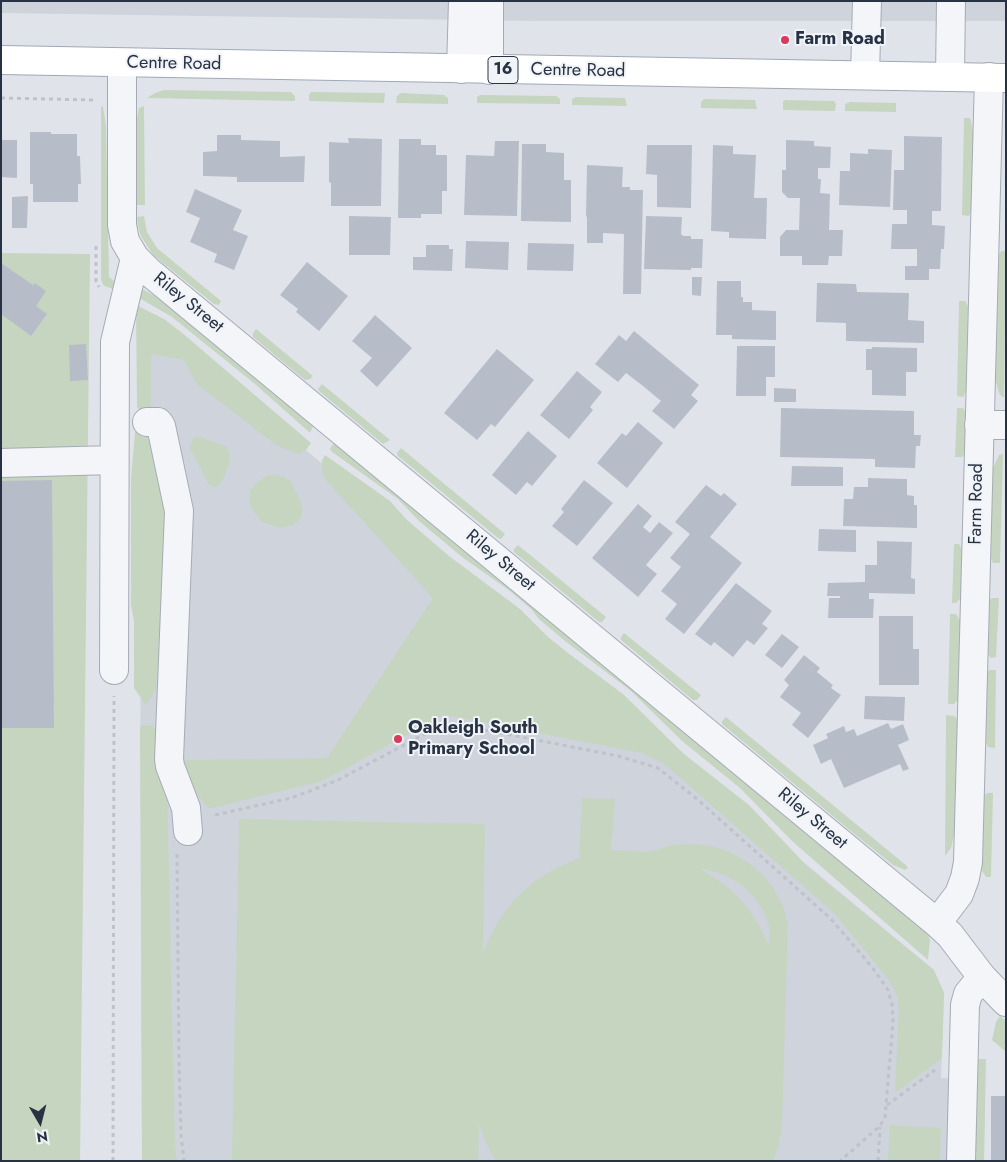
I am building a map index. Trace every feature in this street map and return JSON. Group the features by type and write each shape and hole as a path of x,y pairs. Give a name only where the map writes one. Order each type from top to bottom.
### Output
{"main road":[{"name":"Centre Road","path":"1,60 489,70 997,77"}],"street":[{"path":"461,69 463,1"},
{"path":"489,1 489,70"},
{"path":"865,75 867,1"},
{"path":"950,77 951,1"},
{"name":"Riley Street","path":"122,63 122,225 125,241 135,258 148,271 937,922 950,935 982,977 1006,1002"},
{"name":"Farm Road","path":"937,922 959,894 968,862 979,425 997,77"},
{"path":"114,670 115,342 135,258"},
{"path":"148,422 158,422 161,426 179,511 169,760 186,808 188,831"},
{"path":"979,425 1006,425"},
{"path":"1,463 114,460"},
{"path":"961,1161 965,1005 968,994 982,977"}],"path":[{"path":"1,98 100,100"},
{"path":"113,1161 114,670"},
{"path":"184,1161 181,1136 176,858 188,831 194,823 204,818 291,798 338,780 438,727 449,725 618,756 658,768 697,799 831,919 872,967 888,990 892,1004 893,1022 885,1117 880,1126 840,1161"},
{"path":"887,1106 942,1064"},
{"path":"878,1161 880,1126"}],"shaded area":[{"path":"1,1 1006,1 1006,21 538,21 1,13"},
{"name":"Oakleigh South Primary School","path":"139,307 313,456 934,970 944,993 941,1078 985,1079 984,1161 142,1161"}],"green space":[{"path":"164,90 291,92 295,96 295,101 147,98"},
{"path":"311,92 385,93 384,103 309,101"},
{"path":"401,93 444,95 448,98 448,104 396,103 397,96"},
{"path":"480,95 556,96 560,99 560,104 477,103 477,97"},
{"path":"576,97 625,98 627,106 572,105 572,99"},
{"path":"704,99 755,100 757,109 701,108 701,102"},
{"path":"785,100 834,101 836,104 835,111 783,110 783,102"},
{"path":"850,102 896,103 896,112 845,111 845,104"},
{"path":"101,106 103,107 106,126 109,277 119,285 118,290 103,285 101,279"},
{"path":"144,106 145,205 137,205 136,122 139,108"},
{"path":"964,118 970,118 973,131 971,212 969,216 962,215"},
{"path":"144,216 147,232 157,248 221,301 219,305 214,304 153,255 141,236 138,227 137,217"},
{"path":"1001,251 1006,251 1004,397 999,393 995,379 999,255"},
{"path":"1,253 90,254 80,1161 1,1161"},
{"path":"142,289 176,312 313,426 310,433 255,384 172,317 134,295 137,290"},
{"path":"959,301 965,301 968,306 966,392 963,397 957,396"},
{"path":"136,305 164,319 181,332 311,443 306,450 298,454 276,445 197,384 184,360 151,354 151,405 147,412 142,413 137,407"},
{"path":"256,329 313,376 305,380 253,337"},
{"path":"322,384 390,440 383,444 319,391 318,389"},
{"path":"957,408 963,408 966,412 965,453 962,457 955,457"},
{"path":"141,430 149,440 166,514 156,689 145,704 134,688 134,621 131,605 131,478 135,432"},
{"path":"200,437 227,447 230,455 222,482 215,487 209,485 190,448 193,438"},
{"path":"334,443 928,934 930,940 928,960 792,841 740,788 682,741 631,691 565,641 510,591 462,557 419,521 398,499 332,452 330,449"},
{"path":"401,448 505,534 501,539 398,456 397,453"},
{"path":"1003,454 1000,563 993,563 991,558 993,468 999,455"},
{"path":"325,455 390,501 407,520 449,556 520,609 547,636 623,694 684,754 749,805 810,869 934,970 944,993 942,1058 895,1093 899,1007 897,996 889,980 835,914 675,773 663,763 642,753 446,715 322,781 208,808 190,785 182,760 327,758 433,598 324,478 322,460"},
{"path":"277,475 291,482 301,502 303,511 300,519 293,525 280,528 262,522 250,506 250,491 267,476"},
{"path":"954,544 959,544 962,550 961,598 956,603 952,603"},
{"path":"518,545 606,617 602,622 599,622 514,552"},
{"path":"999,598 996,657 991,658 988,654 989,600"},
{"path":"950,614 956,614 960,621 958,700 954,704 948,704"},
{"path":"624,633 701,695 697,700 693,700 621,640"},
{"path":"996,670 995,748 988,747 986,743 987,672"},
{"path":"946,715 954,716 958,719 955,831 951,848 945,856"},
{"path":"726,717 908,868 905,870 893,865 852,832 722,724"},
{"path":"150,725 155,728 155,742 167,787 175,1147 177,1161 142,1161 140,726"},
{"path":"993,793 991,877 986,877 982,871 984,795"},
{"path":"582,798 615,799 611,851 648,852 672,845 692,844 711,846 730,852 747,862 762,874 774,889 783,906 788,925 782,1123 779,1145 773,1161 496,1161 486,1143 479,1123 478,1161 232,1161 239,819 485,824 483,954 489,938 501,917 515,899 534,882 554,869 579,858","holes":["700,869 710,870 727,876 742,885 754,897 764,912 770,929 769,945 747,907 731,890"]},
{"path":"1000,1016 1006,1021 1005,1051 992,1040 996,1022"},
{"path":"977,1059 986,1059 984,1161 975,1161"},
{"path":"890,1125 941,1128 940,1161 888,1161"}],"building":[{"path":"30,132 77,134 77,156 80,156 81,184 78,184 78,202 33,202 33,184 30,184"},
{"path":"217,135 241,135 241,140 280,141 280,157 305,156 304,182 237,182 237,177 203,176 203,152 217,151"},
{"path":"904,136 942,137 941,211 932,211 932,225 945,226 944,249 941,249 940,269 929,269 929,280 905,280 905,266 917,266 917,249 891,249 892,224 907,224 907,210 893,210 894,170 904,170"},
{"path":"348,138 382,139 381,206 331,206 329,142 349,143"},
{"path":"399,139 421,139 421,145 436,145 436,155 447,155 447,191 442,191 442,214 421,214 421,218 398,218"},
{"path":"1,140 17,140 17,178 1,177"},
{"path":"786,140 814,141 814,146 831,147 830,168 818,168 818,179 821,179 820,193 830,194 829,230 843,230 842,256 829,256 828,265 802,265 802,256 780,256 780,237 786,230 799,230 800,198 788,198 782,192 782,170 786,170"},
{"path":"495,141 519,141 517,216 464,215 466,155 494,156"},
{"path":"522,144 546,144 546,152 564,153 564,180 571,180 571,222 521,221"},
{"path":"647,145 692,145 691,208 657,207 657,175 646,174"},
{"path":"713,145 733,146 733,154 756,155 754,198 767,198 766,239 729,238 729,232 711,231"},
{"path":"868,149 892,150 890,207 839,205 840,171 850,171 850,153 868,154"},
{"path":"587,165 623,167 622,187 630,187 630,190 643,190 641,294 623,294 624,234 603,233 603,243 587,243"},
{"path":"195,189 242,210 233,230 248,236 234,270 214,262 217,254 190,242 200,218 186,212"},
{"path":"28,196 27,228 12,228 12,197"},
{"path":"349,216 391,217 390,255 349,255"},
{"path":"646,216 682,217 681,234 683,236 691,236 691,239 703,239 702,268 691,268 691,270 644,269"},
{"path":"466,241 509,242 508,270 465,268"},
{"path":"528,243 574,244 573,271 527,270"},
{"path":"426,245 449,245 449,249 453,249 452,271 413,270 413,257 426,257"},
{"path":"307,262 348,296 319,331 296,312 298,309 280,295"},
{"path":"1,263 33,285 35,283 46,291 36,306 47,314 31,336 1,314"},
{"path":"692,277 702,277 701,296 692,295"},
{"path":"717,281 741,281 741,297 743,297 743,302 752,302 752,310 776,311 776,340 732,339 732,335 716,335"},
{"path":"817,283 856,284 857,292 909,293 908,320 924,321 924,343 846,341 846,323 816,322"},
{"path":"375,315 412,348 377,387 360,371 372,358 352,341"},
{"path":"634,331 699,385 691,395 698,401 674,429 652,411 661,401 643,386 626,373 618,382 595,364 619,335 626,341"},
{"path":"86,344 88,380 70,381 69,345"},
{"path":"737,346 775,346 775,377 766,377 766,396 736,396"},
{"path":"872,347 917,348 917,372 906,372 906,396 872,395 872,370 866,370 866,349 872,349"},
{"path":"497,349 534,380 495,427 491,424 477,440 444,413"},
{"path":"577,371 602,392 590,407 593,410 569,439 540,415"},
{"path":"774,388 796,389 796,402 774,402"},
{"path":"781,408 914,411 914,435 921,435 920,446 916,446 915,468 875,467 875,459 780,457"},
{"path":"638,422 663,443 627,488 597,463 622,433 626,436"},
{"path":"528,431 557,456 532,486 527,482 516,495 492,475"},
{"path":"792,466 843,467 843,486 791,486"},
{"path":"868,478 907,479 907,495 914,496 914,505 917,505 917,528 843,526 844,499 853,499 854,487 868,487"},
{"path":"52,480 54,728 1,728 1,481"},
{"path":"584,480 613,503 577,546 552,526 564,512 561,509"},
{"path":"706,485 721,496 724,493 737,504 710,537 742,563 684,634 665,619 677,604 661,591 681,567 670,558 690,534 675,522"},
{"path":"638,504 652,516 643,527 650,533 659,522 673,533 646,565 657,574 638,597 592,558"},
{"path":"819,529 856,530 856,552 818,551"},
{"path":"877,541 912,542 911,578 915,579 915,594 869,593 869,599 874,599 873,618 828,618 829,598 840,598 840,596 827,596 828,583 865,582 865,565 877,565"},
{"path":"736,583 772,611 762,624 768,628 754,645 747,640 733,657 714,642 711,646 695,634"},
{"path":"879,616 913,616 913,649 919,649 919,685 879,685"},
{"path":"782,634 799,647 782,668 765,655"},
{"path":"804,655 820,668 817,672 833,685 831,688 841,695 808,738 792,725 801,713 780,697 789,685 784,680"},
{"path":"865,696 905,697 904,721 864,719"},
{"path":"888,723 891,729 903,724 909,740 898,745 909,769 903,771 900,764 844,788 831,759 821,764 813,745 828,738 826,734 844,726 846,732 854,729 857,736"},
{"path":"991,1096 1006,1096 1006,1161 991,1161"}],"place":[{"name":"Farm Road","path":"785,40"},
{"name":"Oakleigh South Primary School","path":"398,739"}]}
